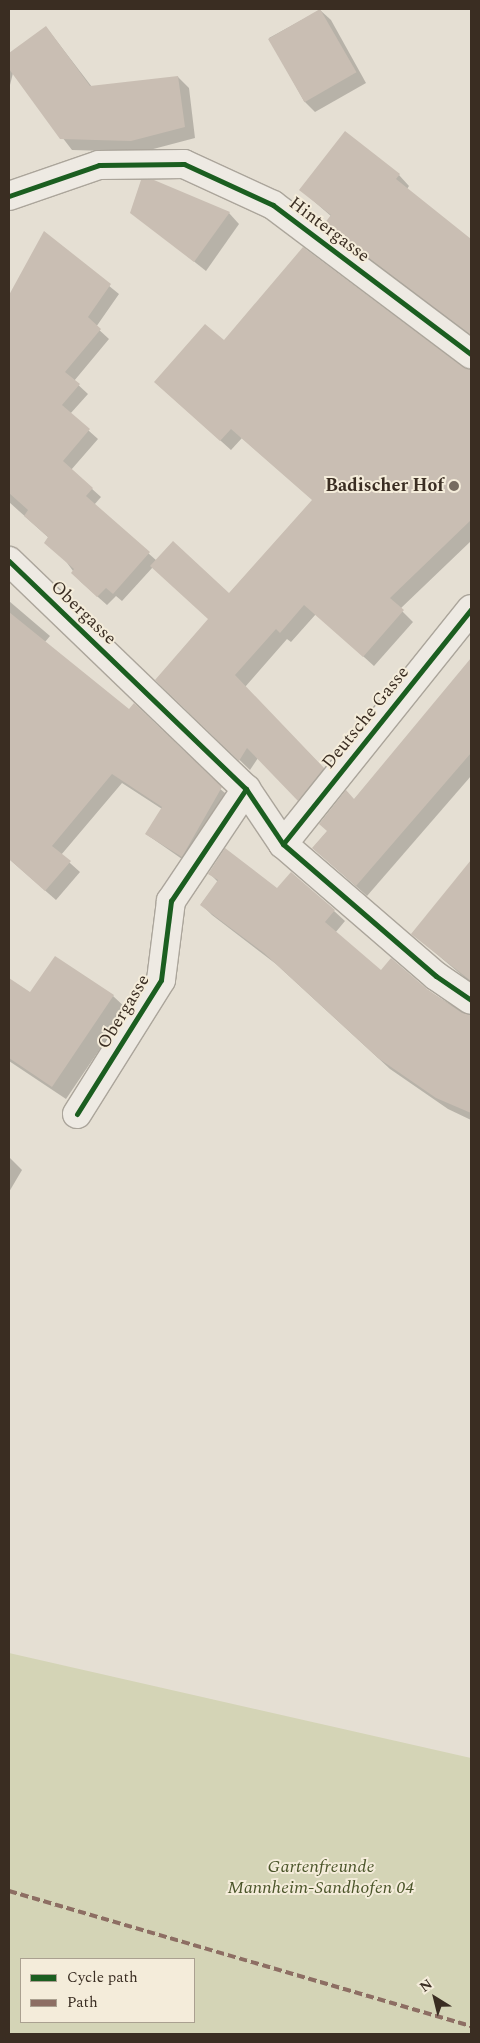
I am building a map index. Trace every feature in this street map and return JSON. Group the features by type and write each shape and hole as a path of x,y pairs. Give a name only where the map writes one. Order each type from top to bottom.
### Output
{"street":[{"name":"Hintergasse","path":"9,196 99,165 184,164 273,205 471,354"},
{"name":"Obergasse","path":"9,561 246,789 283,844 436,976 471,1000"},
{"name":"Deutsche Gasse","path":"283,844 471,609"},
{"name":"Obergasse","path":"78,1114 161,980 171,901 246,789"}],"green space":[{"name":"Gartenfreunde Mannheim-Sandhofen 04","path":"9,1653 471,1758 471,2034 9,2034"}],"building":[{"path":"320,9 356,72 305,102 268,39"},
{"path":"46,26 90,86 178,76 185,127 131,141 60,139 9,69 9,53"},
{"path":"345,131 400,174 396,179 471,239 471,335 324,224 331,215 299,190"},
{"path":"141,180 154,180 230,212 194,262 130,213"},
{"path":"44,231 111,284 88,317 101,329 65,372 80,384 62,405 90,429 63,461 93,488 86,496 150,552 113,594 106,588 97,597 71,573 74,569 44,543 48,537 24,516 28,510 9,493 9,295"},
{"path":"303,247 462,366 471,369 471,520 390,598 404,610 363,657 304,605 280,633 276,629 235,675 324,768 298,801 247,748 239,761 155,680 208,619 150,566 173,541 229,593 312,500 231,429 220,441 154,382 205,324 224,340"},
{"path":"9,612 129,709 134,703 222,787 182,857 145,834 162,807 112,774 52,846 71,861 45,891 9,859"},
{"path":"471,658 471,753 356,886 312,848 327,831 319,824 346,790 354,799"},
{"path":"225,848 277,888 291,872 335,910 325,922 381,970 391,958 427,989 462,1013 471,1015 471,1113 436,1098 378,1058 264,953 200,905 218,880 208,874"},
{"path":"471,860 471,981 411,934"},
{"path":"55,956 114,995 52,1087 9,1058 9,978 30,992"}],"marked path":[{"path":"9,1891 471,2026"}],"cycle path":[{"path":"9,196 99,165 184,164 273,205 471,354"},
{"path":"9,561 246,789 283,844 436,976 471,1000"},
{"path":"283,844 471,609"},
{"path":"77,1114 161,980 171,901 246,789"}],"place":[{"name":"Badischer Hof","path":"454,486"}]}
